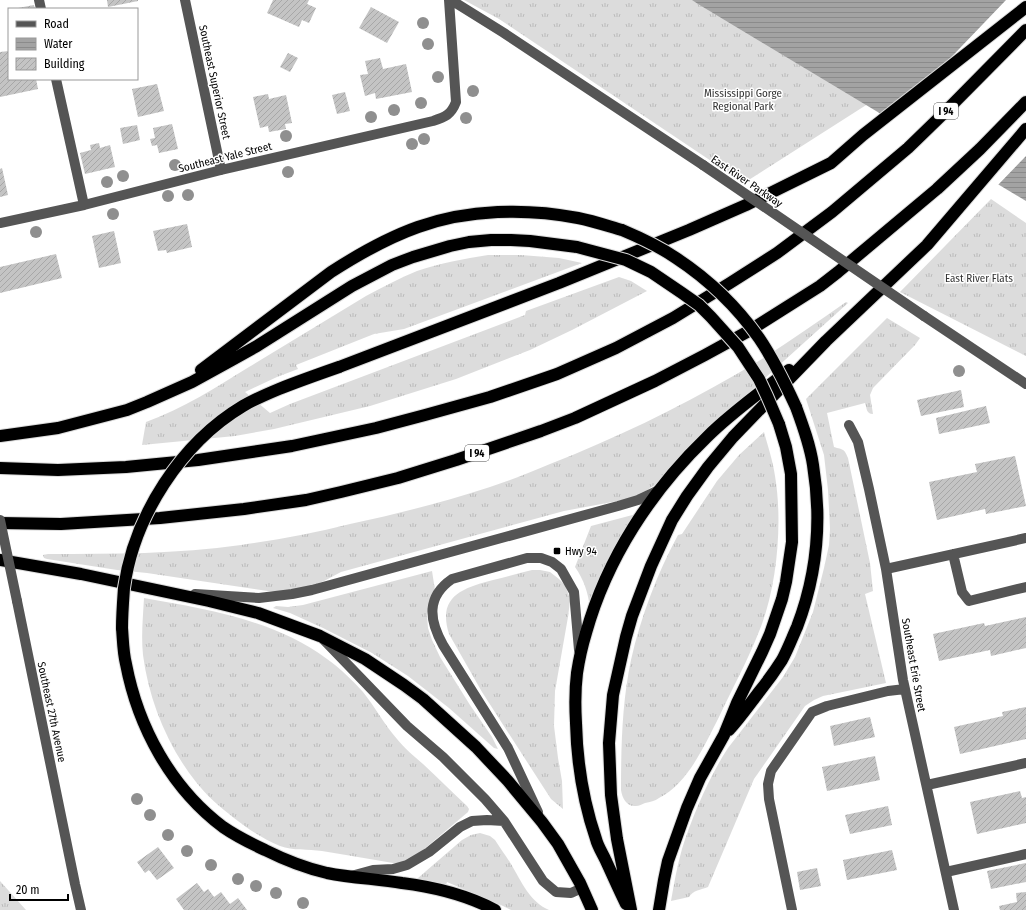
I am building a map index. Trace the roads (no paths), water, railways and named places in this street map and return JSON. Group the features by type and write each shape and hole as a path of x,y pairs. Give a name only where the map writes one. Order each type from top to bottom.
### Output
{"highway":[{"path":"495,910 473,900 421,886 328,873 306,868 233,834 197,805 170,772 150,739 134,699 125,662 122,628 124,587 134,548 143,523 159,491 171,473 197,443 213,428 227,416 244,405 268,393 559,283 675,236 746,205 831,163 863,135 1026,7"},
{"name":"I 94","path":"0,468 58,470 99,469 161,464 292,446 376,428 490,397 556,374 616,348 673,318 777,253 832,212 908,148 1026,30"},
{"name":"I 94","path":"0,524 60,524 160,518 189,516 276,505 341,492 398,478 456,460 575,418 648,384 705,355 747,332 820,286 900,222 937,190 1026,102"},
{"path":"630,910 617,839 611,795 609,743 613,695 632,616 651,566 672,520 708,467 733,436 826,341 927,245 1026,129"},
{"path":"172,391 350,260 370,248 419,227 462,216 482,213 505,212 554,214 579,218 622,230 645,240 675,257 710,284 727,300 758,337 786,384 806,433 813,464 818,499 816,558 802,612 791,640 782,660 741,717 724,735"},
{"path":"0,436 58,428 127,410 172,391 213,371 257,346 367,278 392,265 413,257 469,242 511,240 577,246 626,260 651,272 682,293 711,317 738,347 764,390 779,424 786,447 791,474 792,542 782,599 770,634 737,702 724,735 700,778 668,861 659,910"},
{"path":"630,910 596,840 586,807 582,786 577,746 575,708 577,673 590,618 610,568 643,511 670,476 702,442 730,416 826,341"},
{"path":"0,560 81,574 258,613 320,636 365,659 423,699 476,748 508,781 542,822 562,851 592,910"}],"street":[{"name":"Southeast Superior Street","path":"185,0 221,170"},
{"name":"Southeast Yale Street","path":"0,223 84,205 221,170 445,117 453,110 456,102 450,0"},
{"name":"East River Parkway","path":"450,0 504,33 703,165 1026,384"},
{"path":"56,80 84,205"},
{"name":"Southeast Erie Street","path":"849,425 858,442 869,489 886,569 905,689 954,910"},
{"path":"174,594 259,598 299,593 618,506 638,500 659,490"},
{"name":"Southeast 27th Avenue","path":"0,520 81,910"},
{"path":"886,569 1026,538"},
{"path":"953,554 962,592 969,601 1026,587"},
{"path":"542,822 508,748 437,634 432,620 432,607 436,596 442,585 452,579 528,558 541,558 552,562 561,569 574,592 580,658"},
{"path":"320,636 407,726 486,799 504,822 543,881 556,892 571,893 582,888"},
{"path":"792,910 769,799 768,784 771,771 812,712 827,706 888,691 905,689"},
{"path":"927,785 1026,762"},
{"path":"351,876 373,870 393,869 407,865 429,852 460,827 472,821 486,820 504,822"},
{"path":"946,872 1026,854"}],"water":[{"path":"692,0 1026,0 1026,201 698,4"}],"place":[{"name":"Hwy 94","path":"557,551"}],"park label":[{"name":"Mississippi Gorge Regional Park","path":"743,99"},
{"name":"East River Flats","path":"979,278"}]}
